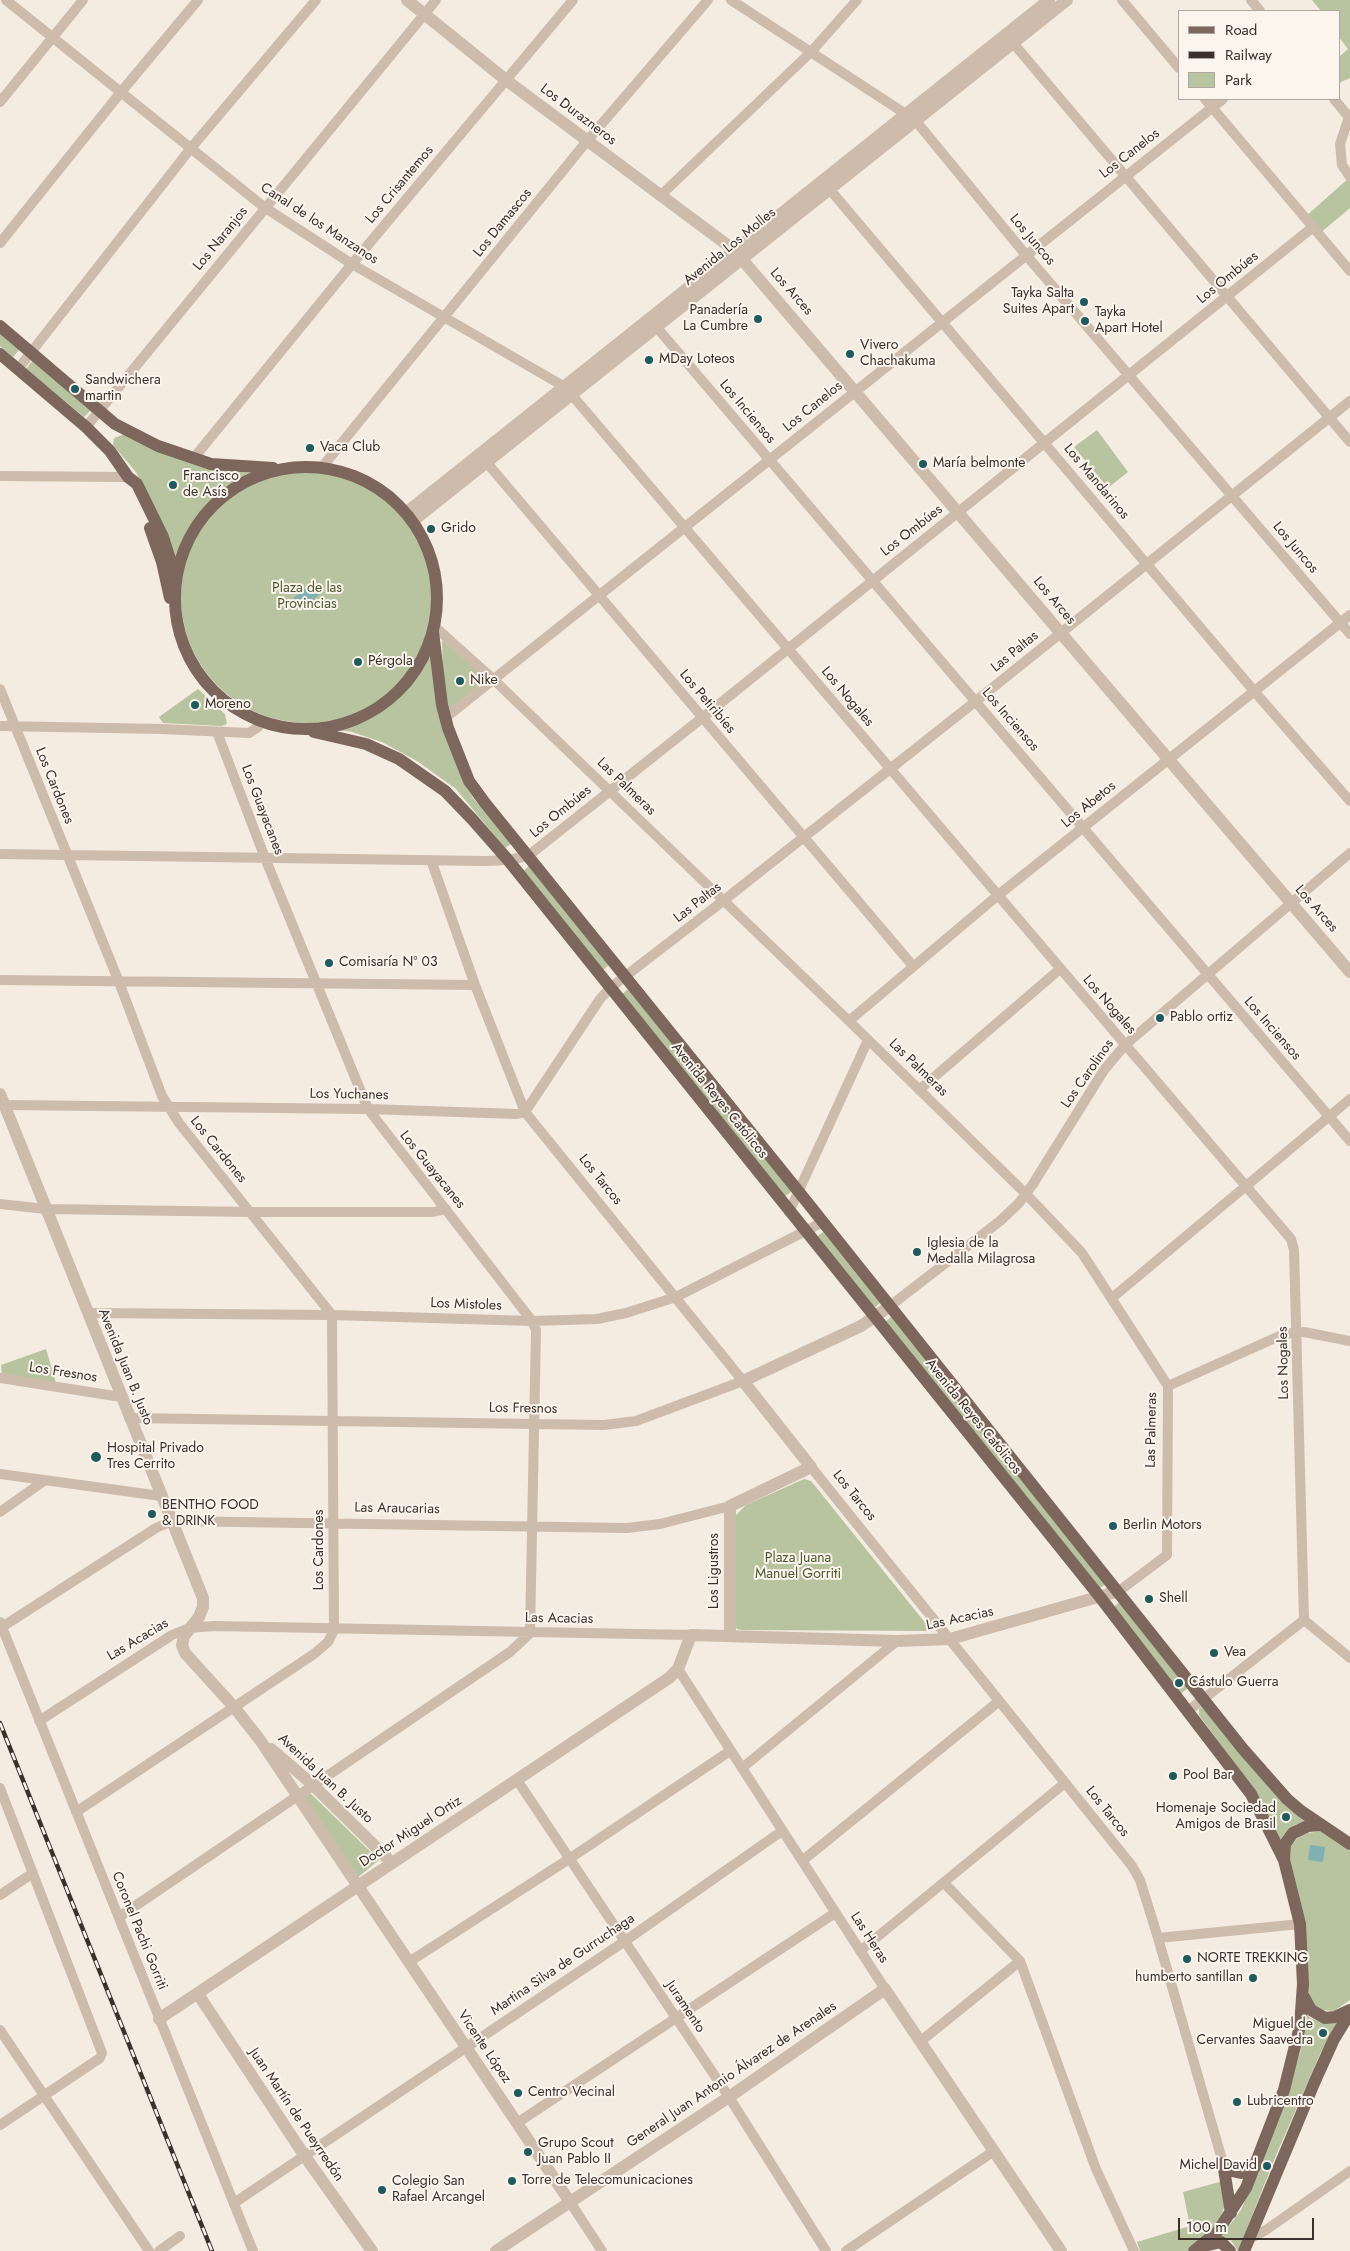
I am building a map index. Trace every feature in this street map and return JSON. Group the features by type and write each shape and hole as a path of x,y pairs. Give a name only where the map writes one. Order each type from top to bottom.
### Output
{"main road":[{"path":"0,326 115,424 158,446 193,458 231,467 282,468 323,466 354,475 371,484 385,492 411,516 427,545 436,585 433,629 427,648 413,673 387,699 375,708 343,724 314,732"},
{"path":"0,354 86,427 110,452 128,477 137,484 163,536 176,578"},
{"path":"173,607 176,578 190,540 203,519 216,504 235,488 282,468"},
{"path":"128,477 130,486 156,542 173,607"},
{"name":"Avenida Reyes Católicos","path":"173,607 181,642 192,666 218,693 245,714 278,728 314,732 366,744 382,750 413,768 451,797 508,860 874,1318 1100,1596 1242,1780 1258,1806 1284,1860 1292,1887 1300,1924 1303,1959 1303,1995 1300,2026 1287,2081 1255,2167 1243,2195 1231,2213 1218,2231 1198,2249"},
{"name":"Avenida Reyes Católicos","path":"433,629 445,718 464,769 475,791 1119,1591 1203,1699 1272,1782 1301,1811 1350,1844"},
{"path":"1284,1860 1285,1844 1294,1833 1308,1826 1322,1825"},
{"path":"1303,1995 1311,2010 1325,2018 1335,2017 1350,2011"},
{"path":"1246,2245 1334,2038 1350,2011"},
{"path":"1223,2163 1232,2171 1241,2173 1255,2167"},
{"path":"1223,2163 1231,2213"},
{"path":"1198,2249 1221,2242 1230,2251"}],"street":[{"name":"Canal de los Manzanos","path":"6,0 264,207 352,264 568,390"},
{"path":"0,102 83,0"},
{"path":"0,243 120,92 198,0"},
{"path":"18,369 191,148 316,0"},
{"name":"Los Durazneros","path":"407,0 506,80 738,254"},
{"name":"Los Naranjos","path":"86,427 264,207 436,0"},
{"name":"Los Crisantemos","path":"193,458 352,264 573,0"},
{"name":"Los Damascos","path":"323,466 587,141 708,0"},
{"name":"Los Juncos","path":"731,0 910,117 1350,634"},
{"path":"660,196 811,52 857,0"},
{"name":"Avenida Los Molles","path":"1009,39 1049,0"},
{"name":"Avenida Los Molles","path":"411,516 1009,39 1067,0"},
{"path":"1122,0 1178,67"},
{"path":"1251,0 1259,10"},
{"path":"1009,39 1350,442"},
{"path":"1206,100 1350,271"},
{"name":"Los Canelos","path":"445,718 1222,100"},
{"path":"1335,100 1348,116 1340,144 1342,165 1350,177"},
{"name":"Los Mandarinos","path":"826,184 1254,691 1350,801"},
{"name":"Los Ombúes","path":"528,856 1313,227"},
{"name":"Los Arces","path":"738,254 856,390 1168,760 1350,972"},
{"name":"Los Inciensos","path":"652,322 1350,1141"},
{"name":"Los Nogales","path":"568,390 1292,1243 1297,1332 1304,1620"},
{"name":"Las Paltas","path":"624,977 723,902 1350,401"},
{"name":"Los Petiribíes","path":"483,459 913,966"},
{"path":"0,476 128,477"},
{"name":"Los Abetos","path":"850,1021 997,896 1350,615"},
{"name":"Las Palmeras","path":"433,629 494,680 723,902 850,1021 1077,1246 1168,1386 1166,1555 1119,1591 1100,1596"},
{"name":"Los Cardones","path":"0,689 162,1096 168,1107 332,1315 334,1630"},
{"path":"0,726 162,729 249,733 258,727 261,722"},
{"name":"Los Guayacanes","path":"217,732 265,858 368,1109 532,1321 536,1330 530,1633"},
{"name":"Los Carolinos","path":"890,1306 1000,1221 1026,1194 1104,1070 1125,1045 1350,853"},
{"path":"0,854 431,860 508,860 528,856"},
{"name":"Los Tarcos","path":"431,860 475,985 525,1112 676,1297 950,1639 998,1702 1132,1866 1140,1880 1158,1938 1223,2163"},
{"path":"919,1090 1060,969"},
{"path":"525,1112 600,999 624,977"},
{"path":"0,980 475,985"},
{"path":"789,1212 868,1040"},
{"name":"Los Yuchanes","path":"2,1099 168,1107 368,1109 517,1114 525,1112"},
{"name":"Avenida Juan B. Justo","path":"2,1099 203,1598 203,1607 199,1617 184,1636 182,1645 185,1653 234,1707 260,1740 357,1886"},
{"path":"1112,1298 1350,1099"},
{"path":"0,1204 46,1209 251,1212 433,1212 446,1209"},
{"name":"Los Mistoles","path":"88,1313 332,1315 532,1321 611,1317 676,1297 823,1222"},
{"name":"Los Fresnos","path":"130,1418 604,1425 636,1421 743,1381 861,1326 890,1306"},
{"path":"1168,1386 1276,1337 1297,1332 1350,1341"},
{"name":"Los Fresnos","path":"0,1378 121,1397"},
{"name":"Las Araucarias","path":"1,1624 156,1528 172,1522 643,1527 683,1519 730,1506 811,1467"},
{"path":"0,1474 161,1496"},
{"path":"0,1512 44,1481"},
{"name":"Los Ligustros","path":"730,1506 730,1636"},
{"name":"Las Acacias","path":"39,1721 172,1635 189,1628 214,1626 897,1641 950,1639 1100,1596"},
{"path":"1188,1711 1304,1620 1350,1658"},
{"name":"Coronel Pachi Gorriti","path":"1,1624 253,2251"},
{"path":"76,1812 314,1654 328,1642 334,1630"},
{"path":"119,1918 312,1784 510,1652 530,1633"},
{"path":"678,1670 690,1635"},
{"path":"742,1768 897,1641"},
{"name":"Las Heras","path":"678,1670 885,1989 1061,2251"},
{"name":"Doctor Miguel Ortiz","path":"160,2019 391,1862 670,1678 678,1670"},
{"path":"802,1861 998,1702"},
{"name":"Avenida Juan B. Justo","path":"260,1740 312,1784 391,1862"},
{"path":"409,1962 569,1859 730,1751"},
{"name":"Juramento","path":"517,1780 729,2097 826,2251"},
{"path":"860,1951 1065,1783"},
{"path":"0,1788 102,2053 100,2058 0,2125"},
{"name":"Martina Silva de Gurruchaga","path":"234,2203 466,2048 782,1831"},
{"path":"0,1895 33,1873"},
{"path":"944,1882 1020,1961 1096,2168 1134,2251"},
{"name":"Vicente López","path":"357,1886 602,2251"},
{"path":"517,2123 835,1913"},
{"path":"1158,1938 1300,1924"},
{"path":"921,2041 1020,1961"},
{"name":"General Juan Antonio Álvarez de Arenales","path":"496,2251 729,2097 885,1989"},
{"name":"Juan Martín de Pueyrredón","path":"198,1994 304,2155 372,2251"},
{"path":"0,2030 149,2251"},
{"path":"846,2251 994,2151"},
{"path":"1246,2245 1350,2172"},
{"path":"159,2251 180,2236"}],"green space":[{"path":"1312,0 1350,0 1350,78 1340,83 1340,56 1348,49 1340,38 1340,10 1320,10"},
{"path":"1350,177 1350,208 1319,234 1305,217"},
{"path":"0,333 20,349 13,357 0,346"},
{"path":"32,361 91,410 84,417 26,369"},
{"path":"1097,430 1128,472 1108,488 1074,447"},
{"path":"125,434 213,468 258,474 227,489 206,509 191,531 178,563 136,472 113,445 114,438"},
{"name":"Plaza de las Provincias","path":"307,471 344,476 377,492 396,508 412,527 428,560 433,597 428,634 412,667 396,686 377,702 344,718 307,723 270,718 237,702 218,686 202,667 186,634 181,597 186,560 202,527 218,508 237,492 270,476"},
{"path":"442,640 486,678 485,682 452,708 448,708 443,674"},
{"path":"430,648 463,782 473,798 511,844 505,848 456,789 417,761 382,742 352,732 338,730 384,707 396,697 418,672"},
{"path":"198,689 225,714 227,724 221,726 163,723 159,717"},
{"path":"529,866 609,965 602,971 522,872"},
{"path":"628,989 792,1191 784,1197 620,996"},
{"path":"823,1232 880,1303 873,1309 815,1238"},
{"path":"891,1317 1108,1582 1099,1589 883,1324"},
{"path":"46,1349 56,1383 2,1374 1,1365"},
{"name":"Plaza Juana Manuel Gorriti","path":"804,1479 811,1481 927,1625 928,1631 737,1629 734,1624 736,1515 746,1505"},
{"path":"1123,1600 1191,1686 1180,1694 1112,1608"},
{"path":"1202,1707 1311,1821 1295,1825 1288,1831 1281,1843 1260,1798 1199,1715 1199,1709"},
{"path":"310,1793 379,1860 357,1878 302,1797"},
{"path":"1321,1831 1337,1839 1350,1851 1350,2000 1334,2011 1320,2010 1311,2005 1287,1858 1289,1848 1301,1834"},
{"path":"1306,2013 1310,2018 1325,2023 1339,2022 1320,2054 1274,2160 1238,2251 1230,2239 1221,2237 1241,2210 1289,2092 1301,2049"},
{"path":"1223,2181 1225,2205 1220,2219 1210,2232 1187,2251 1140,2251 1137,2242 1190,2226 1183,2192"}],"water":[{"path":"311,584 313,592 320,594 314,599 315,607 307,604 301,609 300,602 292,599 299,594 298,586 305,589"},
{"path":"1310,1845 1325,1847 1323,1862 1308,1860"}],"railway":[{"path":"0,1723 212,2251"}],"place":[{"name":"Tayka Salta Suites Apart","path":"1084,302"},
{"name":"Panadería La Cumbre","path":"758,319"},
{"name":"Tayka Apart Hotel","path":"1085,321"},
{"name":"Vivero Chachakuma","path":"850,354"},
{"name":"MDay Loteos","path":"649,360"},
{"name":"Sandwichera martin","path":"75,389"},
{"name":"Vaca Club","path":"310,448"},
{"name":"María belmonte","path":"923,464"},
{"name":"Francisco de Asís","path":"173,485"},
{"name":"Grido","path":"431,529"},
{"name":"Pérgola","path":"358,662"},
{"name":"Nike","path":"460,681"},
{"name":"Moreno","path":"195,705"},
{"name":"Comisaría Nº 03","path":"329,963"},
{"name":"Pablo ortiz","path":"1160,1018"},
{"name":"Iglesia de la Medalla Milagrosa","path":"917,1252"},
{"name":"Hospital Privado Tres Cerrito","path":"96,1457"},
{"name":"BENTHO FOOD & DRINK","path":"152,1514"},
{"name":"Berlin Motors","path":"1113,1526"},
{"name":"Shell","path":"1149,1599"},
{"name":"Vea","path":"1214,1653"},
{"name":"Cástulo Guerra","path":"1179,1683"},
{"name":"Pool Bar","path":"1173,1776"},
{"name":"Homenaje Sociedad Amigos de Brasil","path":"1286,1817"},
{"name":"NORTE TREKKING","path":"1187,1959"},
{"name":"humberto santillan","path":"1253,1978"},
{"name":"Miguel de Cervantes Saavedra","path":"1323,2033"},
{"name":"Centro Vecinal","path":"518,2093"},
{"name":"Lubricentro","path":"1237,2102"},
{"name":"Grupo Scout Juan Pablo II","path":"528,2152"},
{"name":"Michel David","path":"1267,2166"},
{"name":"Torre de Telecomunicaciones","path":"512,2181"},
{"name":"Colegio San Rafael Arcangel","path":"382,2190"}]}
